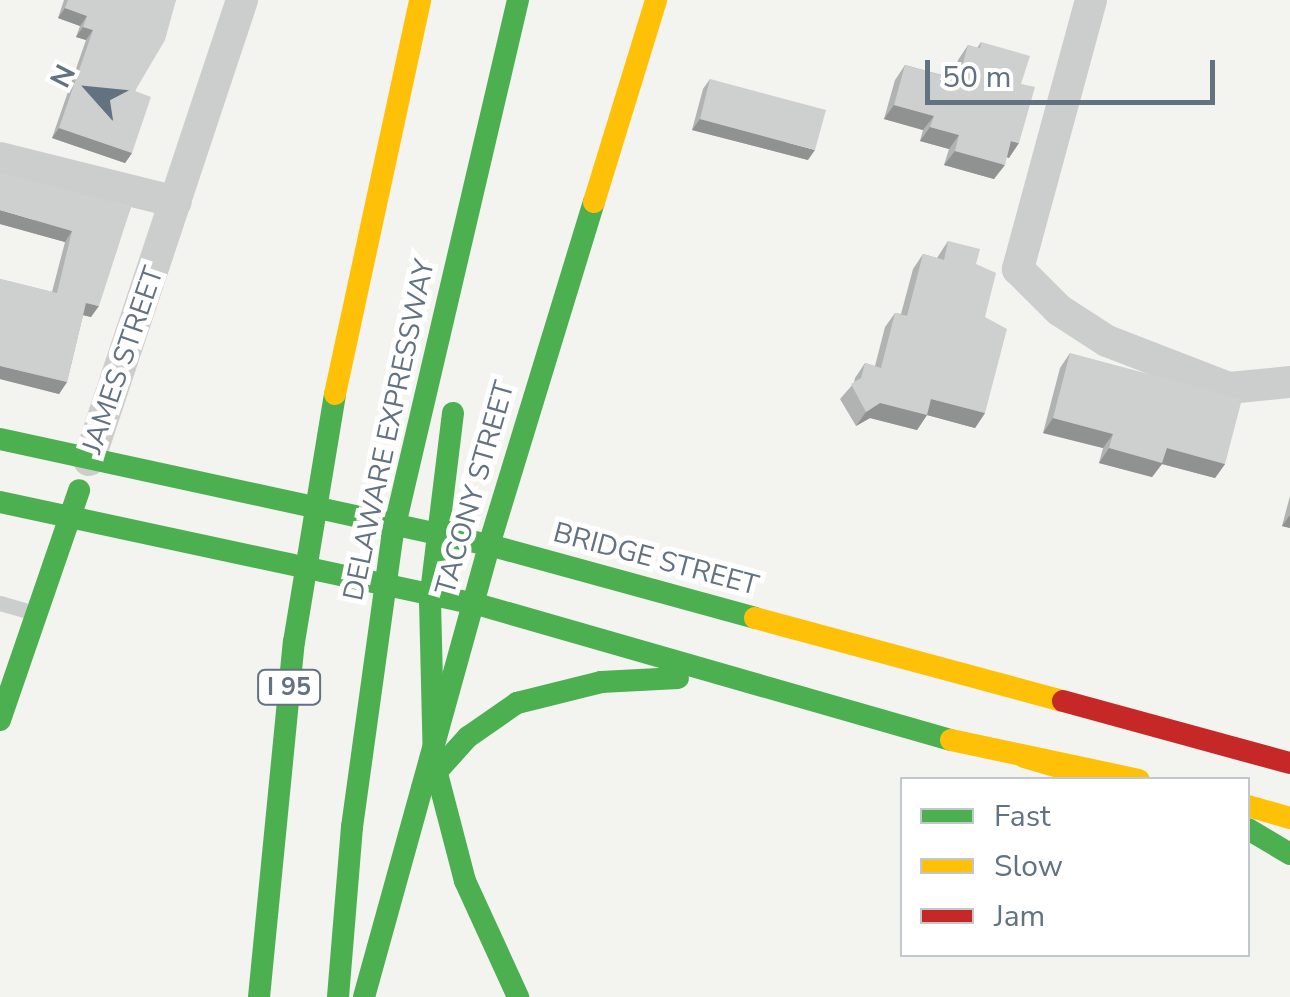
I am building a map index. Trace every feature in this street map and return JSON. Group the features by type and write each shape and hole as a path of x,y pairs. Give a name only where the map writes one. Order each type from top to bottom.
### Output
{"main road":[{"name":"DELAWARE EXPRESSWAY","path":"259,997 294,642 338,380 406,38 420,0"},
{"name":"TACONY STREET","path":"364,997 488,545 656,0"},
{"name":"DELAWARE EXPRESSWAY","path":"338,997 380,617 422,405 516,7"},
{"path":"464,339 516,7"},
{"path":"455,397 430,601 432,742 446,824 496,954 518,997"},
{"name":"BRIDGE STREET","path":"0,439 488,545 1290,763"},
{"name":"JAMES STREET","path":"0,720 89,460"},
{"path":"0,502 472,604 753,686 1093,777"},
{"path":"422,788 480,727 539,696 638,676 753,686"},
{"path":"1024,757 1125,777"},
{"path":"1250,807 1290,818"},
{"path":"1250,830 1290,854"}],"street":[{"name":"JAMES STREET","path":"89,460 242,0"},
{"path":"1091,0 1018,270 1059,310 1107,340 1230,388 1287,384"},
{"path":"0,158 176,202"}],"lane":[{"path":"0,604 36,613"}],"building":[{"path":"68,0 176,0 165,40 135,91 151,97 132,153 59,128 93,30 83,27 87,16 65,8"},
{"path":"981,42 1030,56 1021,84 1035,87 1019,143 1011,141 1005,165 955,151 959,135 930,127 934,116 894,105 905,65 958,80 968,45 980,48"},
{"path":"710,79 826,110 815,150 700,119"},
{"path":"0,172 131,207 99,306 86,303 67,382 0,366 0,279 57,293 72,231 0,210"},
{"path":"948,241 980,249 976,264 996,273 985,317 1007,329 985,413 931,399 927,415 880,403 866,412 851,384 861,378 865,363 881,368 895,313 907,316 923,254 944,260"},
{"path":"1070,353 1242,399 1225,464 1167,448 1162,463 1109,448 1113,434 1053,418"}],"traffic: fast":[{"path":"338,997 352,827 392,538 518,0"},
{"path":"364,997 489,545 594,202"},
{"path":"259,997 294,642 335,394"},
{"path":"453,413 430,601 434,762 465,881 518,997"},
{"path":"0,439 489,545 755,618"},
{"path":"0,720 79,490"},
{"path":"0,502 473,603 951,740"},
{"path":"422,788 468,737 517,703 601,682 678,678"},
{"path":"1250,830 1290,854"}],"traffic: slow":[{"path":"335,394 420,0"},
{"path":"594,202 656,0"},
{"path":"755,618 1063,701"},
{"path":"951,740 1125,777"},
{"path":"1024,757 1093,777"},
{"path":"1250,807 1290,818"}],"traffic: jam":[{"path":"1063,701 1290,763"}]}
